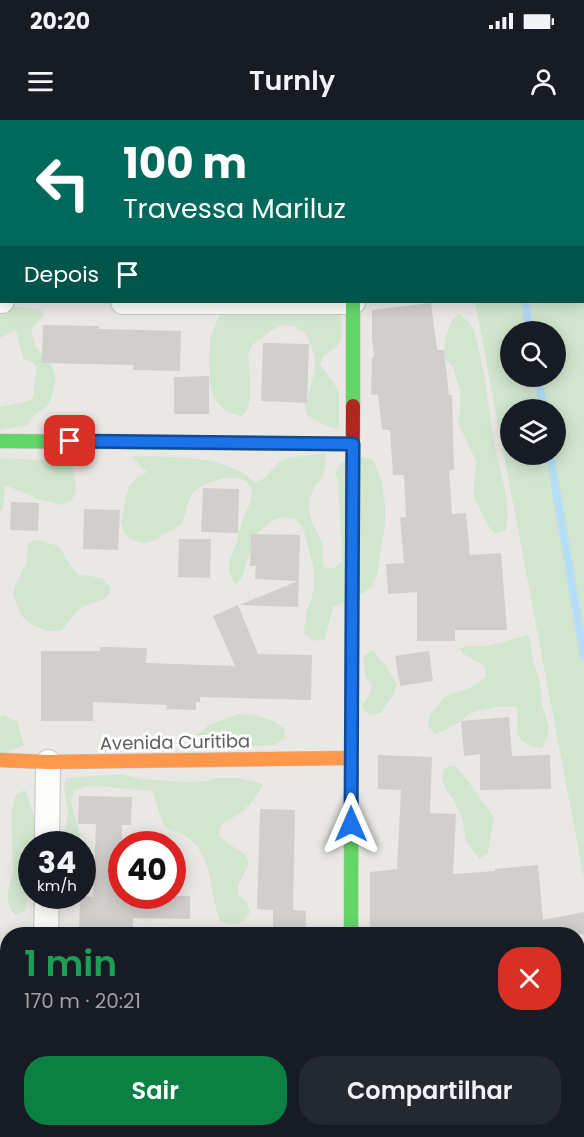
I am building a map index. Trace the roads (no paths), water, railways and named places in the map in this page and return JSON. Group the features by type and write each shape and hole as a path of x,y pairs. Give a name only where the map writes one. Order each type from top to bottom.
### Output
{"street":[{"path":"351,927 352,303"},
{"path":"0,441 353,444"},
{"name":"Avenida Curitiba","path":"0,760 48,762 351,758"},
{"path":"47,831 48,762"},
{"path":"46,927 47,909"}],"waterway":[{"path":"525,303 528,321"},
{"path":"540,387 541,399"},
{"path":"552,465 584,656"}]}
